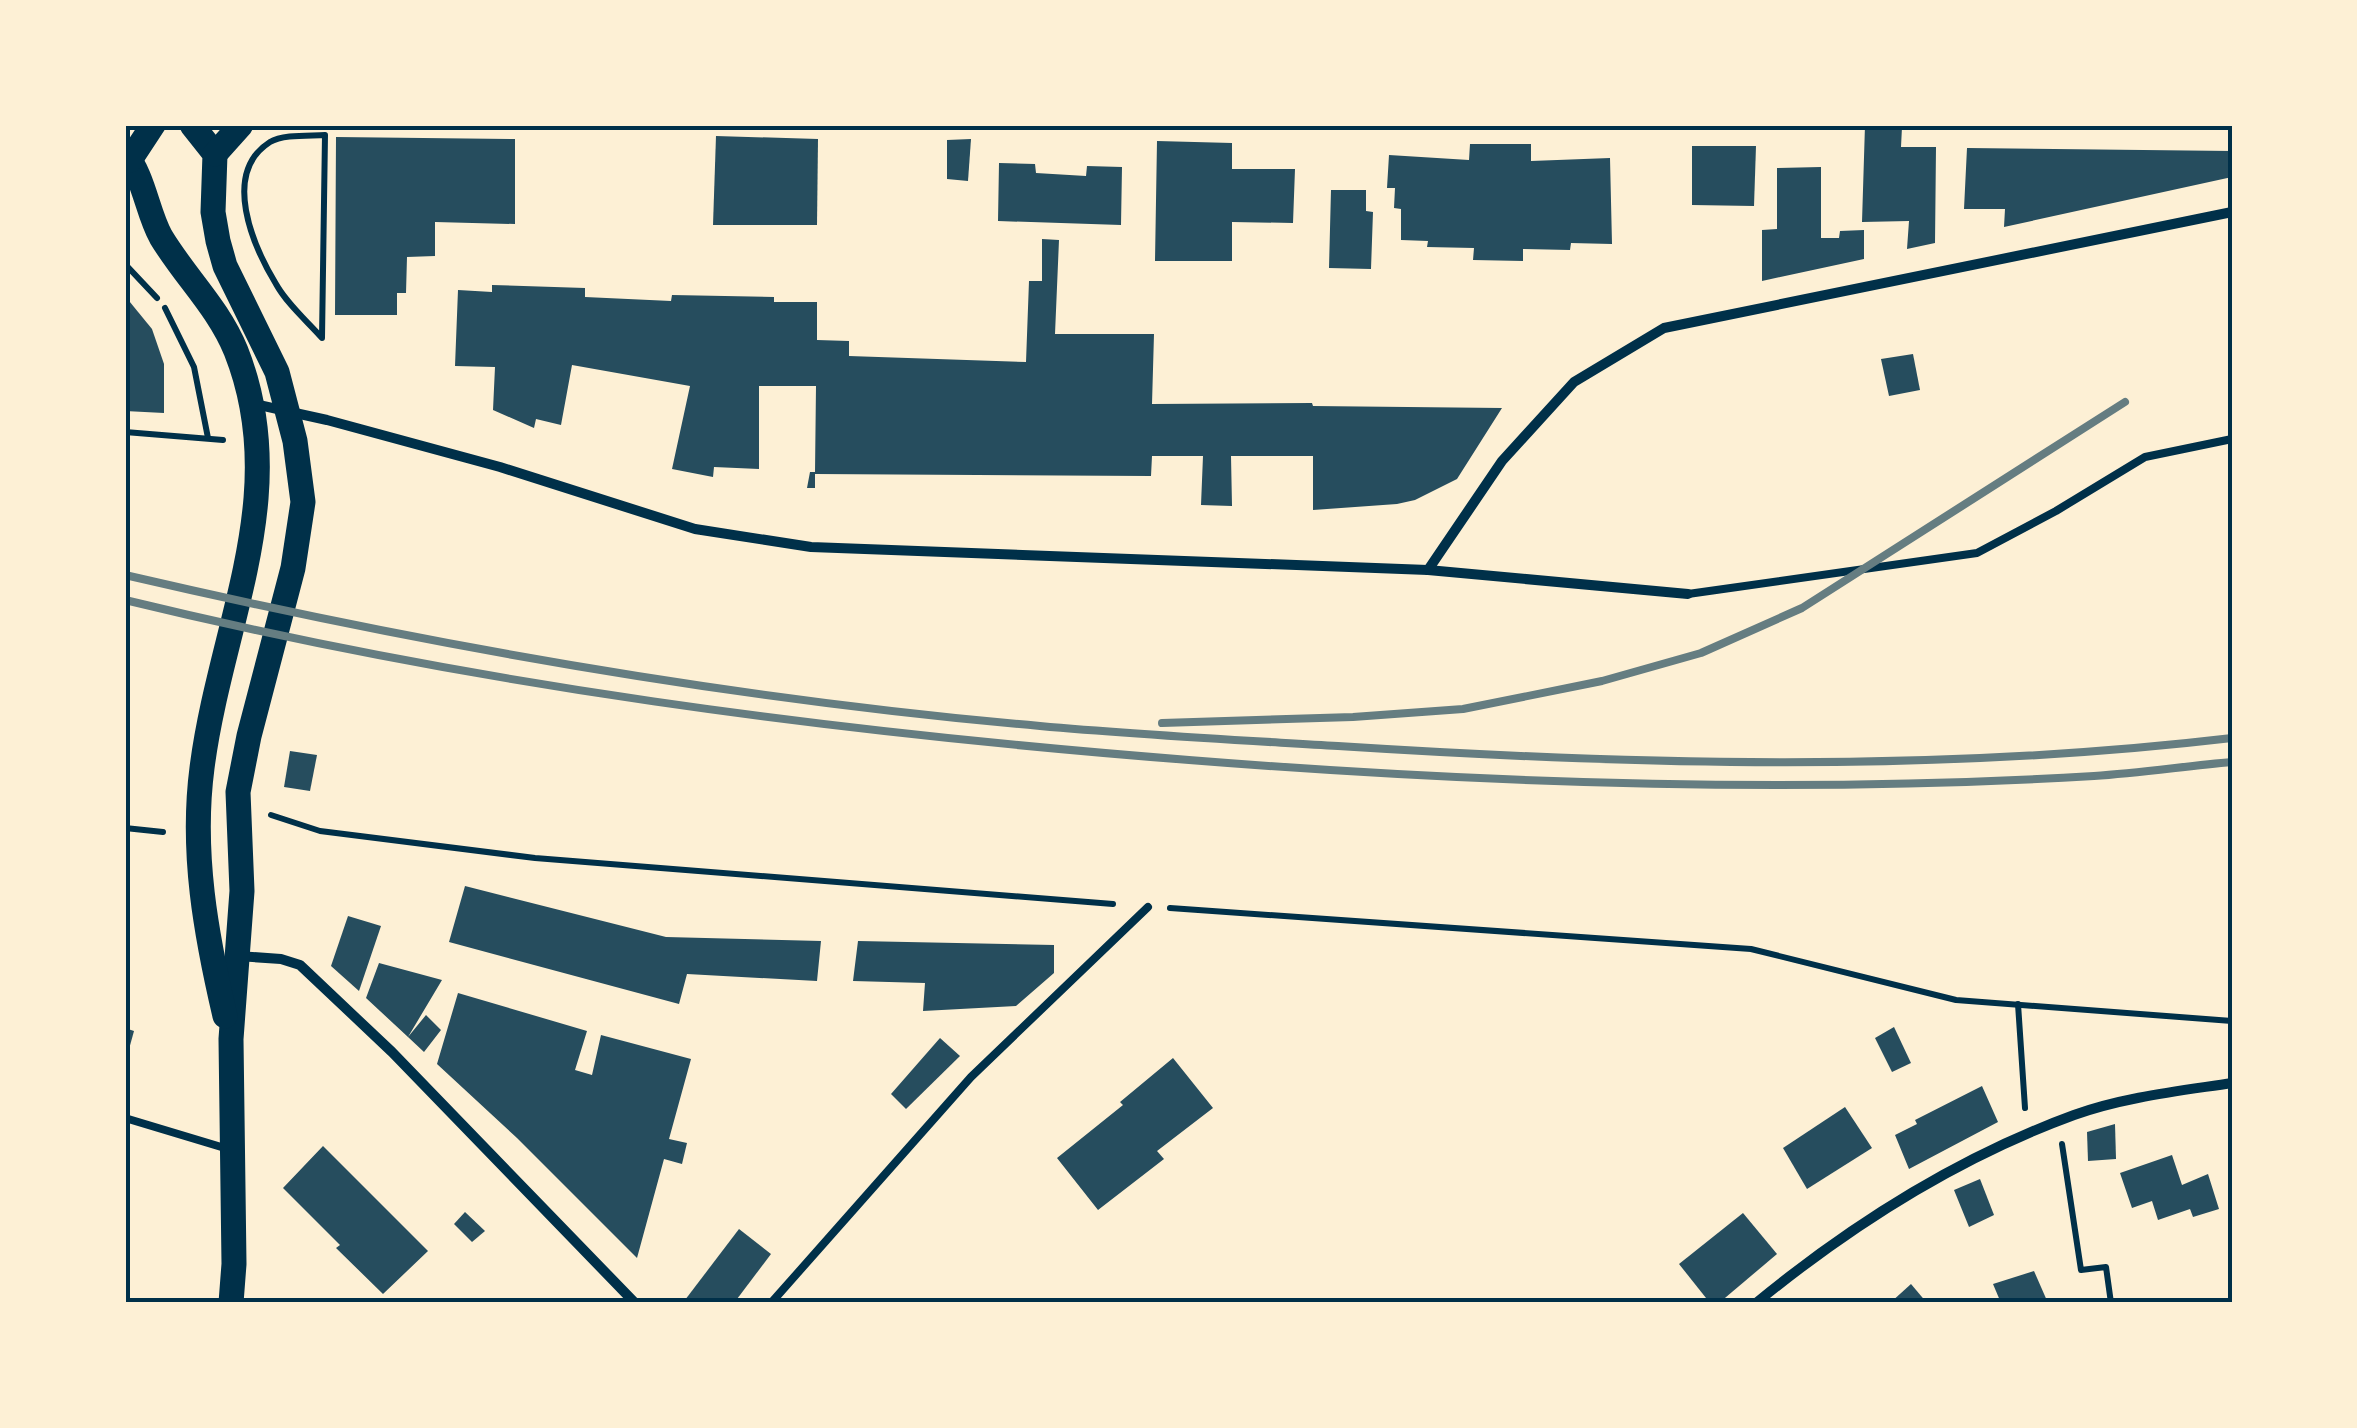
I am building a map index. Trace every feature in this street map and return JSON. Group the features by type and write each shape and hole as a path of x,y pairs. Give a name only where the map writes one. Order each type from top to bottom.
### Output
{"main road":[{"path":"153,125 128,157 161,236 216,311 237,353 258,442 254,530 208,725 198,834 211,954 231,1039"},
{"path":"192,125 215,154"},
{"path":"231,1303 231,1039 242,891 238,792 292,568 302,502 301,473 277,372 230,276 213,212 215,154 241,125"}],"street":[{"path":"1428,570 1502,461 1574,382 1664,328 2232,212"},
{"path":"251,404 500,468 695,529 810,547 1428,570 1688,594"},
{"path":"211,954 280,959 300,965 392,1052 635,1303"},
{"path":"1756,1303 1826,1248 1920,1190 2028,1135 2076,1114 2232,1083"}],"lane":[{"path":"1688,594 1978,552 2056,511 2145,456 2232,440"},
{"path":"771,1303 971,1077 1148,907"},
{"path":"125,1118 233,1150"}],"path":[{"path":"325,135 322,338 277,287 246,218 244,183 250,162 272,140 325,135"},
{"path":"125,264 165,306 194,367 208,438"},
{"path":"125,432 258,442"},
{"path":"125,828 162,834 166,818"},
{"path":"2028,1135 2018,1004 2232,1021"},
{"path":"2059,1122 2081,1270 2106,1267 2111,1303"}],"building":[{"path":"1865,125 1902,127 1901,147 1936,147 1935,243 1907,249 1909,221 1862,222"},
{"path":"716,136 818,139 817,225 713,225"},
{"path":"336,137 515,139 515,224 435,222 435,256 407,257 406,293 397,293 397,315 335,315"},
{"path":"971,139 968,181 947,179 947,140"},
{"path":"1157,141 1232,143 1232,169 1295,169 1293,223 1232,222 1232,261 1155,261"},
{"path":"1470,144 1531,144 1531,161 1610,158 1612,244 1571,243 1570,250 1523,249 1523,261 1473,260 1474,248 1427,247 1428,241 1401,240 1401,209 1394,208 1395,188 1387,188 1389,155 1469,160"},
{"path":"1692,146 1756,146 1754,206 1692,205"},
{"path":"1967,148 2232,151 2232,177 2004,227 2005,209 1964,209"},
{"path":"999,163 1035,164 1036,173 1086,176 1087,166 1122,167 1121,225 998,221"},
{"path":"1821,167 1821,238 1839,238 1840,231 1864,230 1864,259 1762,281 1762,230 1777,229 1777,168"},
{"path":"1331,190 1366,190 1366,211 1373,212 1371,269 1329,268"},
{"path":"1042,239 1059,240 1055,334 1154,334 1152,404 1502,408 1457,479 1415,500 1397,504 1313,510 1313,456 1231,456 1232,506 1201,505 1203,456 1152,456 1151,476 815,474 815,488 807,488 810,472 815,472 816,386 759,386 759,469 714,467 713,477 672,469 690,386 572,365 561,425 536,419 534,428 493,410 495,367 455,366 458,290 492,292 492,285 585,288 585,297 671,301 672,295 774,297 774,302 817,302 817,340 849,341 849,356 1026,362 1029,281 1042,281"},
{"path":"125,296 152,329 164,364 164,413 125,411"},
{"path":"1913,354 1920,390 1889,396 1881,359"},
{"path":"290,751 317,755 310,791 284,787"},
{"path":"465,886 666,937 821,941 817,981 687,974 679,1004 449,942"},
{"path":"348,916 381,926 359,991 331,966"},
{"path":"858,941 1054,945 1054,973 1016,1006 923,1011 925,983 853,981"},
{"path":"379,963 442,980 408,1037 366,998"},
{"path":"458,993 587,1031 575,1070 592,1075 601,1035 691,1059 669,1139 687,1143 682,1164 664,1159 637,1258 437,1064"},
{"path":"426,1015 441,1030 424,1052 408,1037"},
{"path":"1894,1027 1911,1063 1892,1072 1875,1038"},
{"path":"125,1028 134,1031 126,1060 125,1059"},
{"path":"940,1038 960,1056 906,1109 891,1094"},
{"path":"1173,1058 1213,1108 1157,1151 1164,1159 1098,1210 1057,1158"},
{"path":"1982,1086 1998,1122 1909,1169 1895,1135 1917,1124 1915,1120"},
{"path":"1845,1107 1872,1148 1807,1189 1783,1148"},
{"path":"2115,1124 2116,1159 2088,1161 2087,1132"},
{"path":"323,1146 428,1251 383,1294 283,1188"},
{"path":"2172,1155 2182,1185 2208,1174 2219,1209 2193,1217 2190,1209 2158,1220 2152,1201 2132,1208 2120,1173"},
{"path":"1980,1179 1994,1215 1969,1227 1954,1190"},
{"path":"465,1212 485,1231 472,1242 454,1224"},
{"path":"1743,1213 1777,1254 1719,1303 1710,1303 1679,1264"},
{"path":"739,1229 771,1254 734,1303 685,1300"},
{"path":"2034,1271 2048,1303 2001,1303 1993,1284"},
{"path":"1911,1284 1927,1303 1890,1303"}],"railway":[{"path":"1162,723 1463,709 1602,681 1701,653 1802,608 2125,402"},
{"path":"125,575 352,624 580,667 809,701 1114,732 1561,758 1785,762 2009,757 2232,738"},
{"path":"125,600 256,630 521,681 921,735 1189,760 1415,775 1754,785 2094,776 2232,762"}]}
